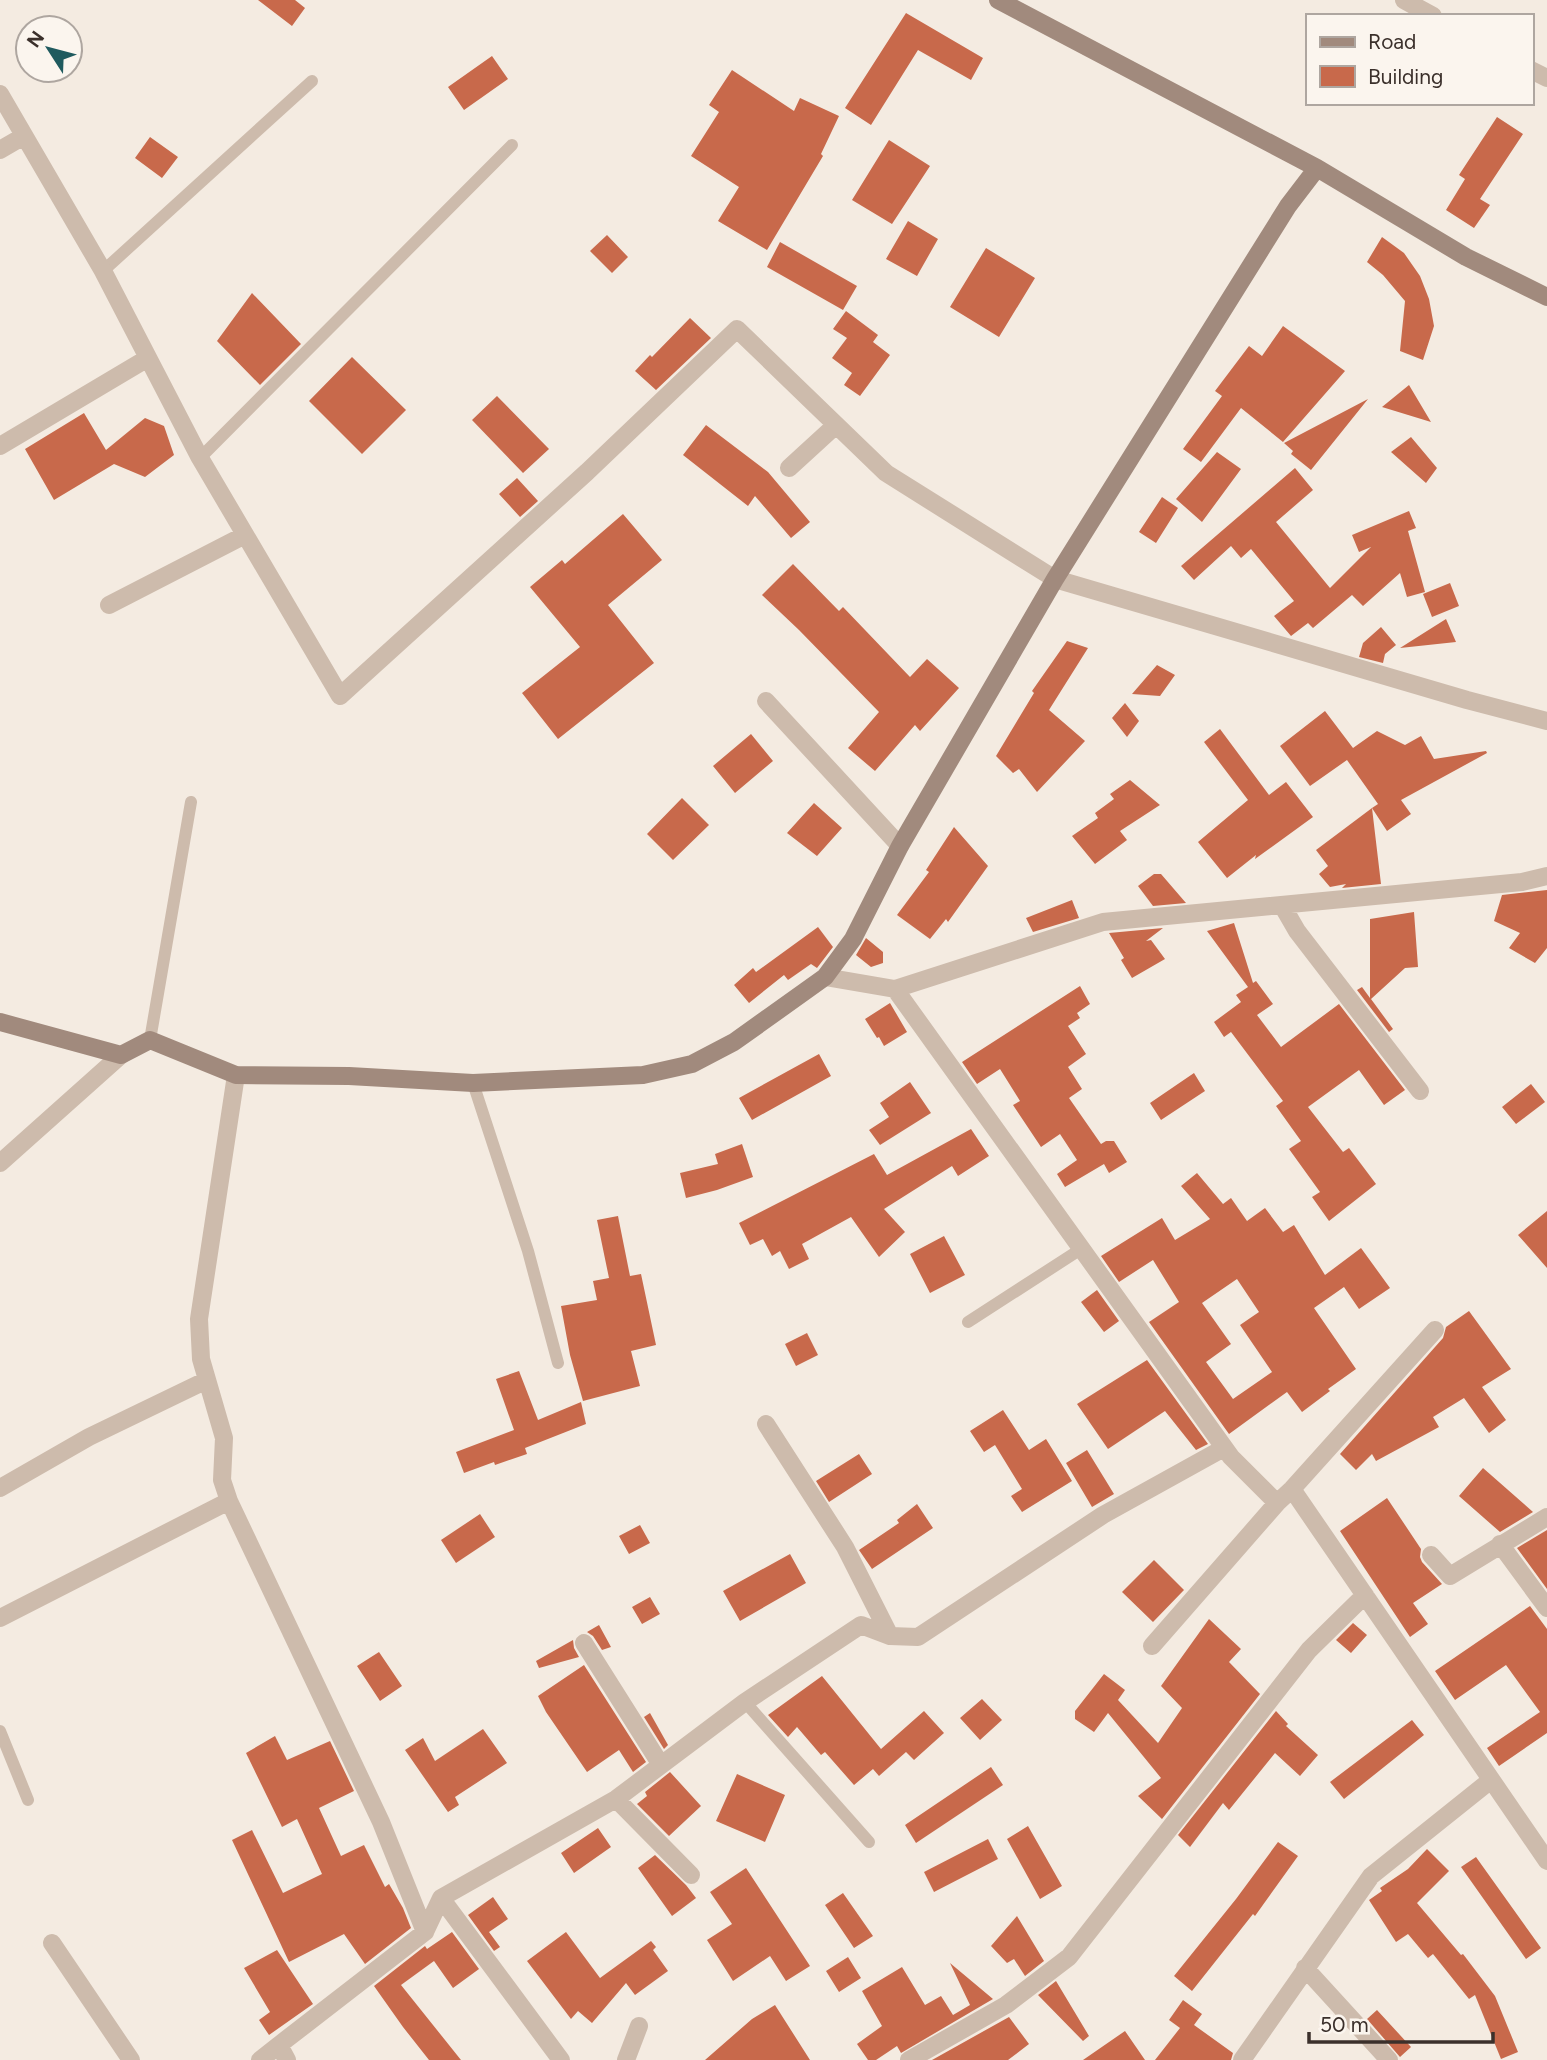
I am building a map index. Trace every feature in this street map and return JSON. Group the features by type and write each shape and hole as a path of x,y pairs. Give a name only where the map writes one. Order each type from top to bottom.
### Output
{"street":[{"path":"998,0 1318,168 1466,257 1547,297"},
{"path":"1404,0 1429,14"},
{"path":"0,94 103,271 200,458 340,696 587,472 737,329 886,472 1055,579 1547,721"},
{"path":"0,150 24,136"},
{"path":"0,1163 121,1055 150,1040 236,1075 349,1076 472,1083 643,1075 692,1064 734,1042 825,977 853,939 900,846 1055,579 1288,206 1318,168"},
{"path":"0,446 148,358"},
{"path":"789,468 836,425"},
{"path":"109,605 245,536"},
{"path":"766,701 900,846"},
{"path":"825,977 895,989 1103,922 1522,882 1547,876"},
{"path":"1282,905 1297,931 1420,1091"},
{"path":"895,989 1230,1457 1277,1503"},
{"path":"0,1022 121,1055"},
{"path":"236,1075 199,1319 201,1359 224,1438 222,1480 229,1502 381,1822 425,1932"},
{"path":"1152,1646 1435,1329"},
{"path":"0,1488 89,1437 207,1380"},
{"path":"766,1424 845,1546 890,1636"},
{"path":"260,2060 283,2053 425,1932 441,1898 616,1799 745,1702 861,1625 890,1636 918,1637 1103,1515 1224,1448"},
{"path":"1292,1489 1547,1861"},
{"path":"0,1618 229,1502"},
{"path":"1431,1555 1450,1576 1547,1517"},
{"path":"1500,1544 1547,1608"},
{"path":"909,2060 1006,2005 1069,1957 1309,1650 1365,1595"},
{"path":"584,1643 661,1765"},
{"path":"1242,2060 1371,1876 1491,1780"},
{"path":"616,1799 691,1875"},
{"path":"441,1898 561,2060"},
{"path":"52,1943 131,2060"},
{"path":"1306,1968 1389,2060"},
{"path":"626,2060 639,2026"}],"lane":[{"path":"103,271 312,81"},
{"path":"200,458 512,145"},
{"path":"150,1040 191,802"},
{"path":"472,1083 528,1251 558,1363"},
{"path":"968,1322 1082,1248"},
{"path":"745,1702 869,1842"},
{"path":"0,1731 28,1800"}],"building":[{"path":"258,0 295,0 305,8 292,26"},
{"path":"906,13 983,58 971,80 918,50 871,125 845,108"},
{"path":"492,56 508,79 464,110 448,87"},
{"path":"732,70 794,111 800,98 839,116 821,154 823,156 767,250 718,221 739,187 691,156 719,112 709,105"},
{"path":"1497,117 1523,134 1480,199 1490,205 1474,228 1446,210 1465,179 1459,175"},
{"path":"150,137 178,157 162,178 135,158"},
{"path":"889,140 930,166 892,224 852,200"},
{"path":"908,221 938,239 917,276 886,259"},
{"path":"607,235 628,257 612,273 590,251"},
{"path":"1382,237 1404,253 1420,276 1429,299 1434,326 1423,360 1400,351 1405,301 1383,275 1367,262"},
{"path":"780,242 857,286 843,310 767,267"},
{"path":"986,248 1035,278 999,337 950,307"},
{"path":"252,293 301,344 260,385 217,341"},
{"path":"846,311 878,335 873,342 890,355 860,396 844,385 852,373 832,358 847,338 833,329"},
{"path":"690,318 711,338 656,390 635,371"},
{"path":"1283,326 1345,371 1283,442 1241,408 1201,462 1183,449 1222,396 1215,391 1249,346 1262,356"},
{"path":"352,357 406,410 362,454 309,401"},
{"path":"1409,385 1431,422 1382,407"},
{"path":"497,396 549,449 523,473 472,420"},
{"path":"1368,399 1311,470 1291,454 1293,451 1284,443"},
{"path":"84,413 106,450 145,418 164,426 174,455 145,477 114,464 54,500 25,449"},
{"path":"706,425 768,472 810,522 791,538 755,496 748,506 683,455"},
{"path":"1411,437 1437,468 1426,483 1391,452"},
{"path":"1217,452 1241,469 1202,522 1176,499"},
{"path":"1295,468 1313,490 1276,522 1330,588 1371,547 1359,552 1352,535 1409,511 1416,528 1408,531 1425,592 1407,597 1400,573 1363,606 1352,595 1313,628 1308,623 1291,636 1274,616 1294,601 1251,549 1241,558 1231,546 1194,580 1181,566"},
{"path":"517,478 538,501 520,517 499,494"},
{"path":"1162,497 1178,508 1156,543 1139,532"},
{"path":"623,514 662,560 608,605 654,663 558,739 522,693 580,647 530,587 562,560 565,564"},
{"path":"793,564 839,611 843,607 910,677 927,659 959,688 920,731 915,725 875,771 848,748 879,712 762,595"},
{"path":"1450,583 1459,606 1432,617 1423,594"},
{"path":"1446,619 1456,642 1400,648"},
{"path":"1381,627 1396,645 1385,654 1383,663 1359,657 1363,643"},
{"path":"1067,641 1088,648 1049,710 1085,741 1037,792 1019,769 1013,773 996,756 1034,693 1032,691"},
{"path":"1157,665 1175,675 1160,696 1132,694"},
{"path":"1125,703 1139,721 1127,737 1112,718"},
{"path":"1325,711 1353,748 1377,731 1405,745 1421,736 1434,759 1487,753 1401,800 1411,814 1387,831 1372,808 1378,804 1347,760 1310,786 1280,746"},
{"path":"1220,729 1269,795 1286,782 1313,817 1227,878 1198,842 1248,800 1204,742"},
{"path":"751,734 773,761 735,793 713,766"},
{"path":"1130,780 1160,805 1120,831 1127,840 1095,864 1072,836 1098,818 1095,813 1114,799 1110,794"},
{"path":"682,798 709,825 673,860 647,834"},
{"path":"814,803 842,828 817,856 787,833"},
{"path":"1372,808 1381,884 1330,887 1319,874 1328,866 1316,850"},
{"path":"954,827 988,866 948,922 946,919 930,939 897,915 929,872 926,870"},
{"path":"1154,874 1161,874 1186,903 1153,906 1138,886"},
{"path":"1547,890 1547,948 1535,963 1509,948 1520,933 1494,921 1502,895"},
{"path":"1072,900 1079,918 1033,932 1026,918"},
{"path":"1414,912 1418,967 1405,968 1371,999 1393,1029 1389,1032 1357,990 1362,987 1370,998 1370,919"},
{"path":"1234,923 1253,983 1256,981 1273,1004 1257,1015 1281,1047 1339,1004 1405,1090 1384,1105 1359,1070 1308,1107 1343,1152 1349,1148 1376,1184 1329,1221 1312,1197 1320,1192 1289,1149 1301,1141 1276,1106 1283,1101 1231,1032 1224,1037 1214,1022 1241,1002 1236,995 1248,987 1207,931"},
{"path":"818,927 833,947 817,968 811,964 788,980 784,975 749,1003 734,985 753,968 756,972"},
{"path":"1163,928 1146,941 1151,940 1165,959 1132,978 1109,933"},
{"path":"866,938 883,952 883,963 871,967 856,955"},
{"path":"1080,986 1090,1004 1077,1013 1080,1018 1068,1026 1086,1054 1068,1067 1082,1089 1069,1098 1101,1144 1114,1141 1127,1162 1109,1173 1104,1164 1065,1187 1057,1174 1077,1160 1060,1134 1041,1147 1013,1105 1020,1101 1000,1069 977,1084 962,1062"},
{"path":"890,1003 907,1032 884,1046 865,1019"},
{"path":"819,1054 831,1076 752,1120 739,1098"},
{"path":"1194,1073 1205,1091 1161,1120 1150,1103"},
{"path":"910,1082 931,1113 880,1145 869,1130 889,1117 880,1103"},
{"path":"1531,1084 1545,1102 1516,1124 1502,1107"},
{"path":"971,1129 989,1156 958,1176 952,1166 884,1209 905,1232 879,1257 851,1217 802,1244 809,1259 789,1269 780,1251 772,1256 763,1239 750,1245 739,1223 874,1154 887,1175"},
{"path":"742,1144 753,1177 686,1198 680,1173 718,1164 715,1154"},
{"path":"1197,1173 1223,1204 1231,1198 1247,1221 1265,1208 1283,1232 1294,1225 1325,1275 1361,1248 1390,1288 1359,1309 1344,1287 1314,1308 1356,1369 1302,1412 1287,1392 1229,1434 1149,1322 1179,1302 1153,1260 1119,1282 1101,1256 1162,1218 1175,1240 1210,1219 1181,1186","holes":["1237,1279 1259,1312 1240,1325 1272,1372 1233,1399 1206,1362 1231,1344 1202,1303"]},
{"path":"1547,1211 1547,1268 1518,1235"},
{"path":"618,1216 630,1276 641,1274 656,1345 631,1351 640,1386 583,1401 570,1355 561,1306 597,1300 593,1281 609,1278 597,1220"},
{"path":"944,1236 965,1275 930,1293 910,1254"},
{"path":"1097,1290 1119,1321 1104,1332 1081,1302"},
{"path":"1469,1311 1511,1369 1482,1387 1506,1420 1489,1433 1464,1398 1433,1417 1439,1427 1376,1461 1372,1454 1356,1470 1340,1454 1443,1338 1446,1327"},
{"path":"807,1333 818,1355 796,1366 785,1344"},
{"path":"1147,1360 1208,1444 1196,1450 1165,1411 1108,1449 1077,1404"},
{"path":"519,1371 538,1420 581,1402 586,1424 525,1448 527,1454 464,1473 456,1452 514,1430 496,1379"},
{"path":"1003,1410 1029,1450 1046,1439 1072,1481 1022,1512 1011,1496 1022,1489 995,1445 984,1452 970,1431"},
{"path":"1087,1450 1114,1494 1092,1507 1066,1463"},
{"path":"859,1454 872,1474 829,1502 816,1481"},
{"path":"1483,1468 1533,1512 1500,1532 1459,1496"},
{"path":"1387,1498 1421,1549 1422,1562 1442,1584 1413,1603 1428,1624 1410,1637 1340,1531"},
{"path":"917,1504 933,1528 872,1569 859,1550 899,1523 897,1520"},
{"path":"480,1514 495,1537 456,1563 441,1540"},
{"path":"640,1525 650,1543 629,1554 619,1536"},
{"path":"1547,1530 1547,1589 1517,1548"},
{"path":"790,1554 806,1583 740,1621 723,1591"},
{"path":"1154,1560 1184,1590 1153,1622 1122,1592"},
{"path":"650,1597 660,1614 642,1624 632,1607"},
{"path":"1530,1606 1547,1629 1547,1733 1499,1766 1487,1748 1540,1712 1506,1665 1455,1700 1435,1671"},
{"path":"1209,1619 1241,1649 1229,1662 1260,1694 1162,1819 1138,1796 1161,1778 1108,1713 1094,1732 1075,1719 1075,1711 1104,1674 1125,1690 1118,1700 1158,1743 1182,1708 1161,1686"},
{"path":"1353,1623 1367,1635 1351,1653 1336,1640"},
{"path":"599,1625 611,1647 602,1650 587,1632"},
{"path":"573,1640 579,1657 539,1668 536,1661"},
{"path":"379,1652 402,1686 380,1701 357,1666"},
{"path":"584,1665 646,1762 633,1772 619,1750 587,1772 538,1696"},
{"path":"822,1676 881,1749 924,1711 944,1733 914,1760 906,1752 879,1776 873,1769 854,1785 825,1752 821,1755 797,1727 788,1737 768,1715"},
{"path":"982,1699 1002,1720 980,1740 960,1718"},
{"path":"1276,1711 1288,1724 1286,1726 1318,1755 1300,1776 1275,1753 1229,1810 1223,1803 1190,1847 1178,1835"},
{"path":"650,1713 668,1745 664,1749 644,1717"},
{"path":"1412,1720 1424,1735 1344,1799 1330,1782"},
{"path":"483,1729 507,1763 455,1797 459,1805 448,1812 405,1750 423,1738 435,1761"},
{"path":"275,1736 287,1760 330,1741 354,1791 319,1808 341,1856 364,1845 385,1887 389,1884 403,1908 411,1928 365,1964 344,1934 289,1962 232,1840 252,1830 283,1893 322,1874 297,1819 282,1827 246,1753"},
{"path":"991,1767 1003,1785 916,1843 905,1825"},
{"path":"670,1772 701,1806 669,1836 637,1804 647,1796 645,1792"},
{"path":"737,1774 785,1795 765,1842 716,1821"},
{"path":"1028,1826 1062,1886 1040,1899 1007,1839"},
{"path":"598,1828 611,1847 574,1873 561,1853"},
{"path":"988,1839 998,1859 934,1892 924,1872"},
{"path":"1278,1842 1298,1856 1255,1916 1253,1914 1192,1991 1174,1976"},
{"path":"1427,1849 1449,1871 1417,1903 1461,1955 1463,1954 1495,1996 1518,2052 1501,2059 1475,1995 1469,1999 1433,1954 1428,1958 1408,1934 1396,1942 1369,1900 1382,1891 1380,1888 1408,1869"},
{"path":"655,1855 696,1898 672,1916 638,1868"},
{"path":"1476,1857 1541,1948 1526,1959 1461,1867"},
{"path":"746,1868 810,1966 786,1981 770,1956 733,1981 707,1940 732,1924 710,1892"},
{"path":"843,1893 873,1936 854,1948 825,1905"},
{"path":"493,1897 508,1919 489,1932 500,1947 494,1951 468,1915"},
{"path":"1017,1916 1044,1961 1025,1976 1014,1959 1007,1963 991,1946"},
{"path":"452,1932 479,1969 453,1988 434,1961 401,1985 461,2060 429,2060 374,1986 425,1946 427,1949"},
{"path":"566,1932 600,1978 651,1941 656,1947 653,1950 668,1971 635,1995 626,1983 592,2023 578,2011 571,2019 527,1961"},
{"path":"277,1950 313,2004 269,2035 259,2020 270,2012 244,1968"},
{"path":"848,1957 861,1978 839,1992 826,1971"},
{"path":"950,1963 993,1999 901,2053 897,2046 876,2060 868,2060 857,2044 882,2026 862,1991 902,1967 925,2005 941,1996 953,2015 970,2005"},
{"path":"1056,1981 1089,2036 1083,2041 1038,1995"},
{"path":"1183,2000 1202,2014 1194,2025 1233,2053 1231,2060 1155,2060 1180,2028 1169,2020"},
{"path":"775,2005 810,2060 705,2060 752,2019"},
{"path":"1377,2010 1411,2047 1400,2057 1367,2019"},
{"path":"1009,2017 1029,2044 1008,2060 932,2060"},
{"path":"1125,2031 1145,2060 1083,2060"}]}
